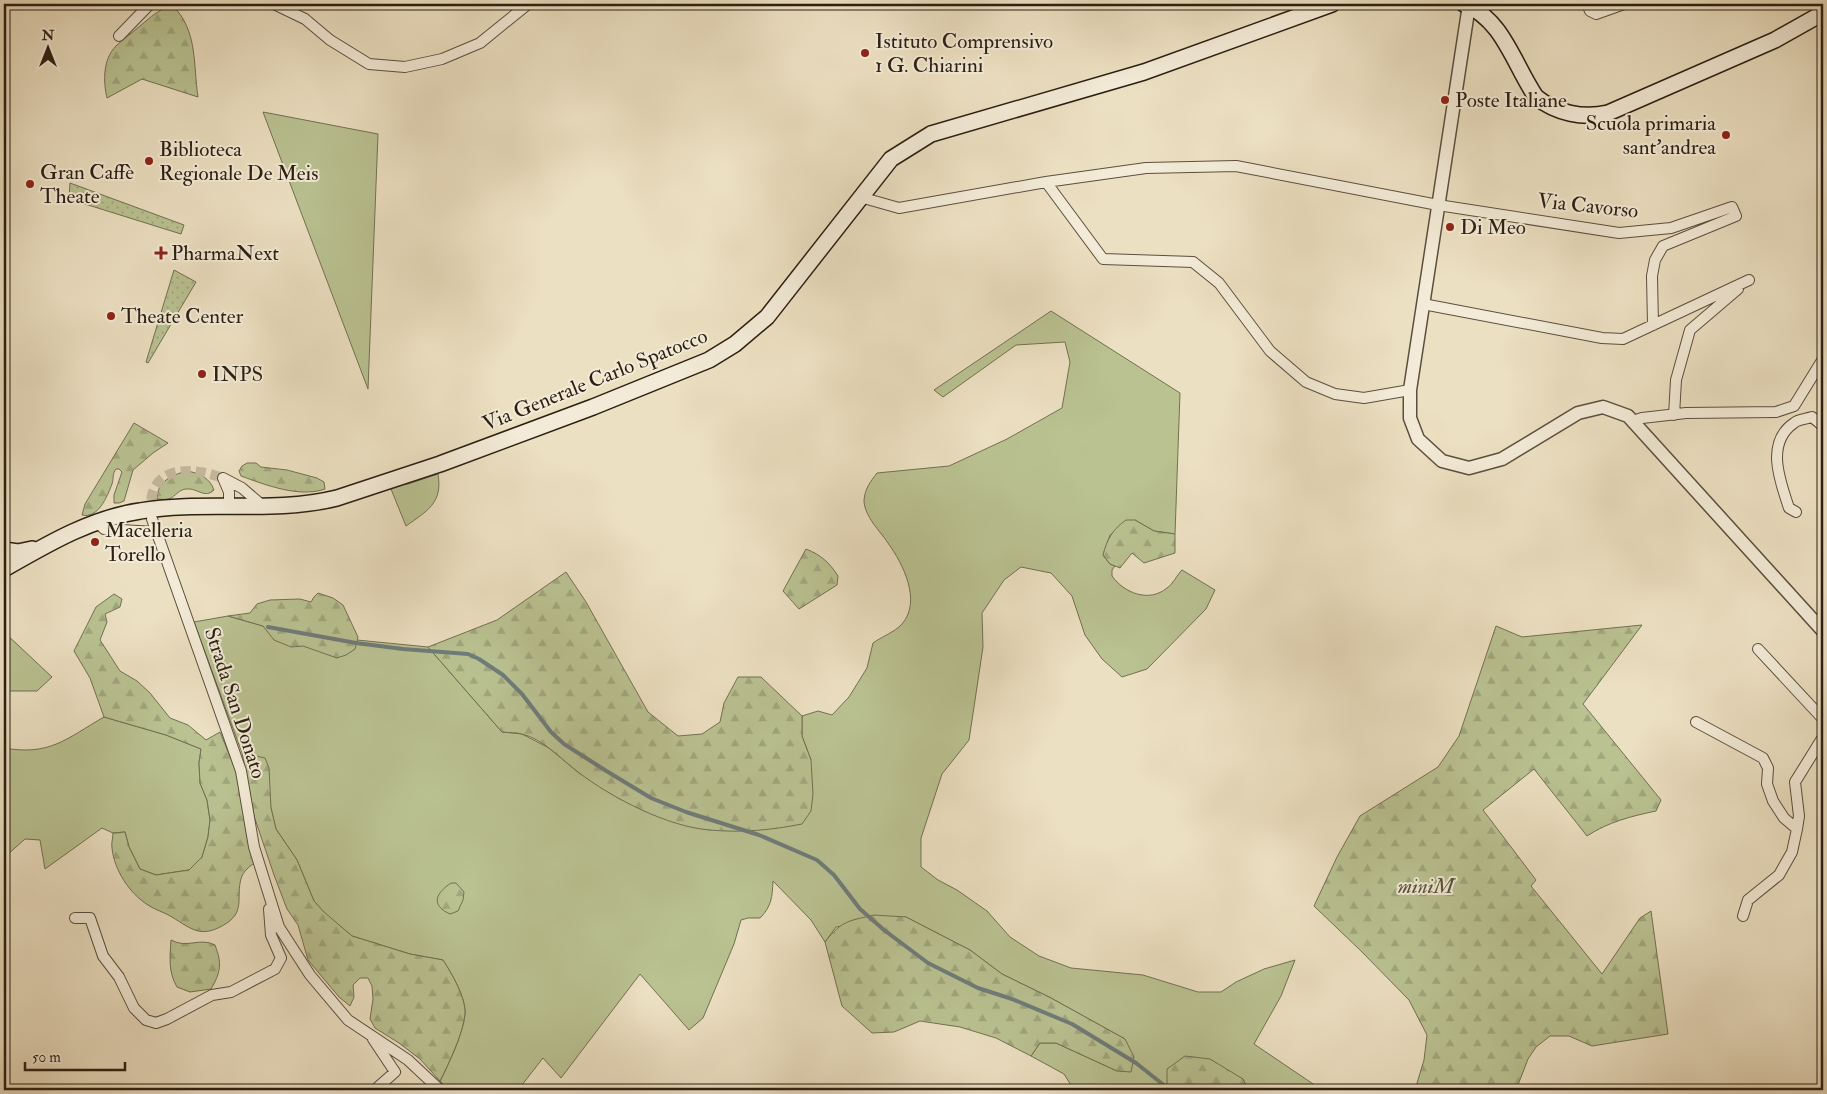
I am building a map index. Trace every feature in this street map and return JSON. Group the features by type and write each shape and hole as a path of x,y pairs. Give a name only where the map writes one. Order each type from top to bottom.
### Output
{"main road":[{"name":"Via Generale Carlo Spatocco","path":"4,569 43,546 119,514 142,510 307,504 337,498 440,464 593,407 709,360 735,344 767,317 890,159 931,134 1144,72 1332,4"},
{"path":"1466,5 1483,14 1495,26 1530,88 1540,100 1554,108 1582,116 1608,114 1775,40 1823,13"},
{"name":"Via Generale Carlo Spatocco","path":"4,550 18,552 43,546"}],"street":[{"path":"119,36 150,4"},
{"path":"274,4 306,18 330,40 369,64 405,67 442,60 480,43 528,4"},
{"path":"1587,4 1590,11 1596,14 1624,4"},
{"path":"1466,5 1410,390 1410,418 1418,439 1442,461 1469,468 1502,459 1578,413 1603,407 1628,416 1823,631"},
{"name":"Via Cavorso","path":"860,197 899,208 1046,182 1146,168 1236,166 1438,205 1619,233 1671,228 1732,207 1736,216 1663,246 1655,260 1652,276 1653,325"},
{"path":"1046,182 1103,259 1193,262 1219,283 1270,351 1306,382 1334,394 1364,398 1410,390"},
{"path":"1423,304 1602,338 1623,339 1745,282 1737,291 1690,330 1676,380 1674,415"},
{"path":"1633,421 1642,418 1674,415 1776,412 1794,406 1823,359"},
{"path":"1796,512 1789,508 1776,458 1781,435 1794,422 1812,417 1823,426"},
{"path":"229,507 228,486 223,478 242,488 263,506"},
{"name":"Strada San Donato","path":"152,519 241,772 254,847 279,927 310,975 348,1020 408,1060 440,1090"},
{"path":"97,522 104,529 155,532"},
{"path":"1758,649 1823,719"},
{"path":"1696,722 1763,758 1768,768 1767,784 1773,801 1784,818 1796,830"},
{"path":"1742,916 1748,900 1779,875 1792,852 1799,816 1795,782 1823,737"},
{"name":"Strada San Donato","path":"75,918 90,918 103,956 116,972 134,1008 146,1020 156,1022 167,1019 212,995 231,992 275,968 282,958 271,935 267,888"},
{"name":"Strada San Donato","path":"369,1034 395,1072 378,1087 378,1090"}],"green space":[{"path":"172,5 186,25 190,36 198,97 142,79 107,98 105,70 112,51 151,17"},
{"path":"263,112 378,134 368,389"},
{"path":"70,183 184,225 181,234 69,199"},
{"path":"174,270 196,282 148,363 146,362"},
{"path":"1051,311 1180,393 1175,534 1154,531 1135,520 1110,535 1103,555 1110,564 1115,566 1112,570 1112,576 1130,591 1137,594 1152,595 1169,586 1182,570 1215,590 1206,609 1147,669 1122,677 1102,659 1085,635 1072,596 1051,573 1021,567 1004,580 982,613 983,647 969,740 942,774 921,838 921,867 987,911 1010,937 1039,956 1071,968 1143,975 1198,992 1221,992 1236,982 1264,969 1295,960 1281,996 1254,1044 1322,1090 1248,1090 1243,1079 1168,1069 1167,1090 1074,1090 1064,1074 1031,1056 1040,1043 1056,1043 1117,1071 1125,1039 1051,998 1002,974 970,950 906,917 836,927 825,942 811,920 773,881 771,901 764,914 760,918 741,920 734,944 703,1018 689,1030 640,974 561,1078 543,1058 518,1090 449,1090 440,1081 459,1039 465,1014 461,994 454,979 443,960 410,954 352,936 324,913 314,901 297,860 276,829 255,755 242,753 194,622 228,616 263,626 357,640 428,647 502,732 522,734 549,748 579,773 618,798 647,812 688,826 710,830 811,760 802,736 802,716 818,711 832,715 849,697 867,668 873,643 899,627 908,615 910,594 904,572 894,552 869,517 865,506 864,500 867,489 877,473 949,466 1007,439 1062,408 1070,362 1065,342 1016,345 943,397 934,390"},
{"path":"134,423 168,443 133,470 124,501 114,503 114,495 122,472 116,469 105,501 93,514 82,515 85,504"},
{"path":"247,463 256,463 261,467 287,470 317,478 324,482 325,489 304,492 261,483 241,476 239,471"},
{"path":"187,471 203,477 210,482 214,490 207,494 184,489 169,499 157,499 159,488 166,480"},
{"path":"438,474 439,484 436,499 427,511 406,526 391,489 397,485 408,484"},
{"path":"1126,520 1135,520 1154,531 1175,534 1175,553 1144,563 1132,553 1120,568 1110,564 1103,555 1106,544 1117,527"},
{"path":"806,549 820,556 831,567 838,576 837,585 799,609 783,591"},
{"path":"566,572 586,602 648,712 678,736 702,734 720,722 724,703 738,677 761,677 802,716 802,736 811,760 813,794 811,811 802,824 756,830 710,830 676,823 641,810 592,782 537,740 520,733 502,732 428,647 497,620"},
{"path":"318,593 333,598 343,605 358,637 355,649 346,655 337,658 303,646 291,647 274,640 263,626 228,616 250,613 257,604 270,600 300,599 311,602"},
{"path":"114,594 122,599 120,607 105,614 107,622 100,640 120,671 137,681 150,693 170,718 188,725 206,740 220,732 236,771 256,862 242,876 238,908 233,918 211,931 204,932 192,929 141,900 124,881 113,856 113,833 125,832 129,847 140,869 156,875 189,870 202,857 208,837 210,820 207,800 200,783 199,763 201,749 166,735 104,717 90,678 74,651 96,607"},
{"name":"miniM","path":"1642,625 1583,704 1661,800 1656,811 1612,823 1587,836 1534,769 1483,810 1536,880 1531,886 1602,974 1640,918 1651,911 1668,1034 1592,1046 1569,1036 1550,1036 1536,1047 1528,1059 1516,1090 1415,1090 1424,1060 1427,1035 1409,1000 1314,906 1337,857 1360,816 1438,767 1459,736 1496,626 1522,637"},
{"path":"4,632 52,677 37,691 4,691"},
{"path":"104,717 166,735 201,749 199,763 200,783 207,800 210,820 208,837 202,857 189,870 156,875 140,869 129,847 125,832 113,833 102,828 45,869 40,840 25,839 6,856 4,855 4,748 34,750 46,748 68,739"},
{"path":"242,753 265,758 269,768 271,808 276,829 297,860 314,901 324,912 352,936 410,954 443,960 447,966 461,994 465,1014 459,1039 440,1081 420,1059 375,1028 370,1019 373,999 372,986 368,978 360,978 353,985 354,997 350,1006 339,997 308,960 298,925 287,909 254,816"},
{"path":"451,883 456,883 464,892 458,911 450,914 440,907 437,899 442,891"},
{"path":"874,915 906,917 970,950 1002,974 1051,998 1125,1039 1134,1057 1131,1072 1117,1071 1056,1043 1040,1043 1031,1056 996,1038 960,1027 920,1021 894,1032 872,1033 842,1006 825,942 836,929 846,922"},
{"path":"171,940 183,943 204,942 215,945 219,957 219,967 217,977 211,989 190,992 177,987 171,970"},
{"path":"1185,1056 1210,1059 1243,1079 1248,1090 1167,1090 1167,1069"}],"waterway":[{"path":"268,627 356,643 468,654 479,659 503,675 522,694 551,732 564,744 608,772 651,798 686,812 759,835 817,860 834,875 860,909 884,930 928,963 978,988 1012,999 1072,1024 1136,1063 1170,1090"}],"tunnel":[{"path":"151,515 151,499 155,487 162,478 172,473 184,471 196,471 223,478"}],"place":[{"name":"Istituto Comprensivo 1 G. Chiarini","path":"865,53"},
{"name":"Poste Italiane","path":"1445,100"},
{"name":"Scuola primaria sant'andrea","path":"1726,135"},
{"name":"Biblioteca Regionale De Meis","path":"149,161"},
{"name":"Gran Caffè Theate","path":"30,184"},
{"name":"Di Meo","path":"1450,227"},
{"name":"PharmaNext","path":"161,253"},
{"name":"Theate Center","path":"111,316"},
{"name":"INPS","path":"202,374"},
{"name":"Macelleria Torello","path":"95,542"}]}
